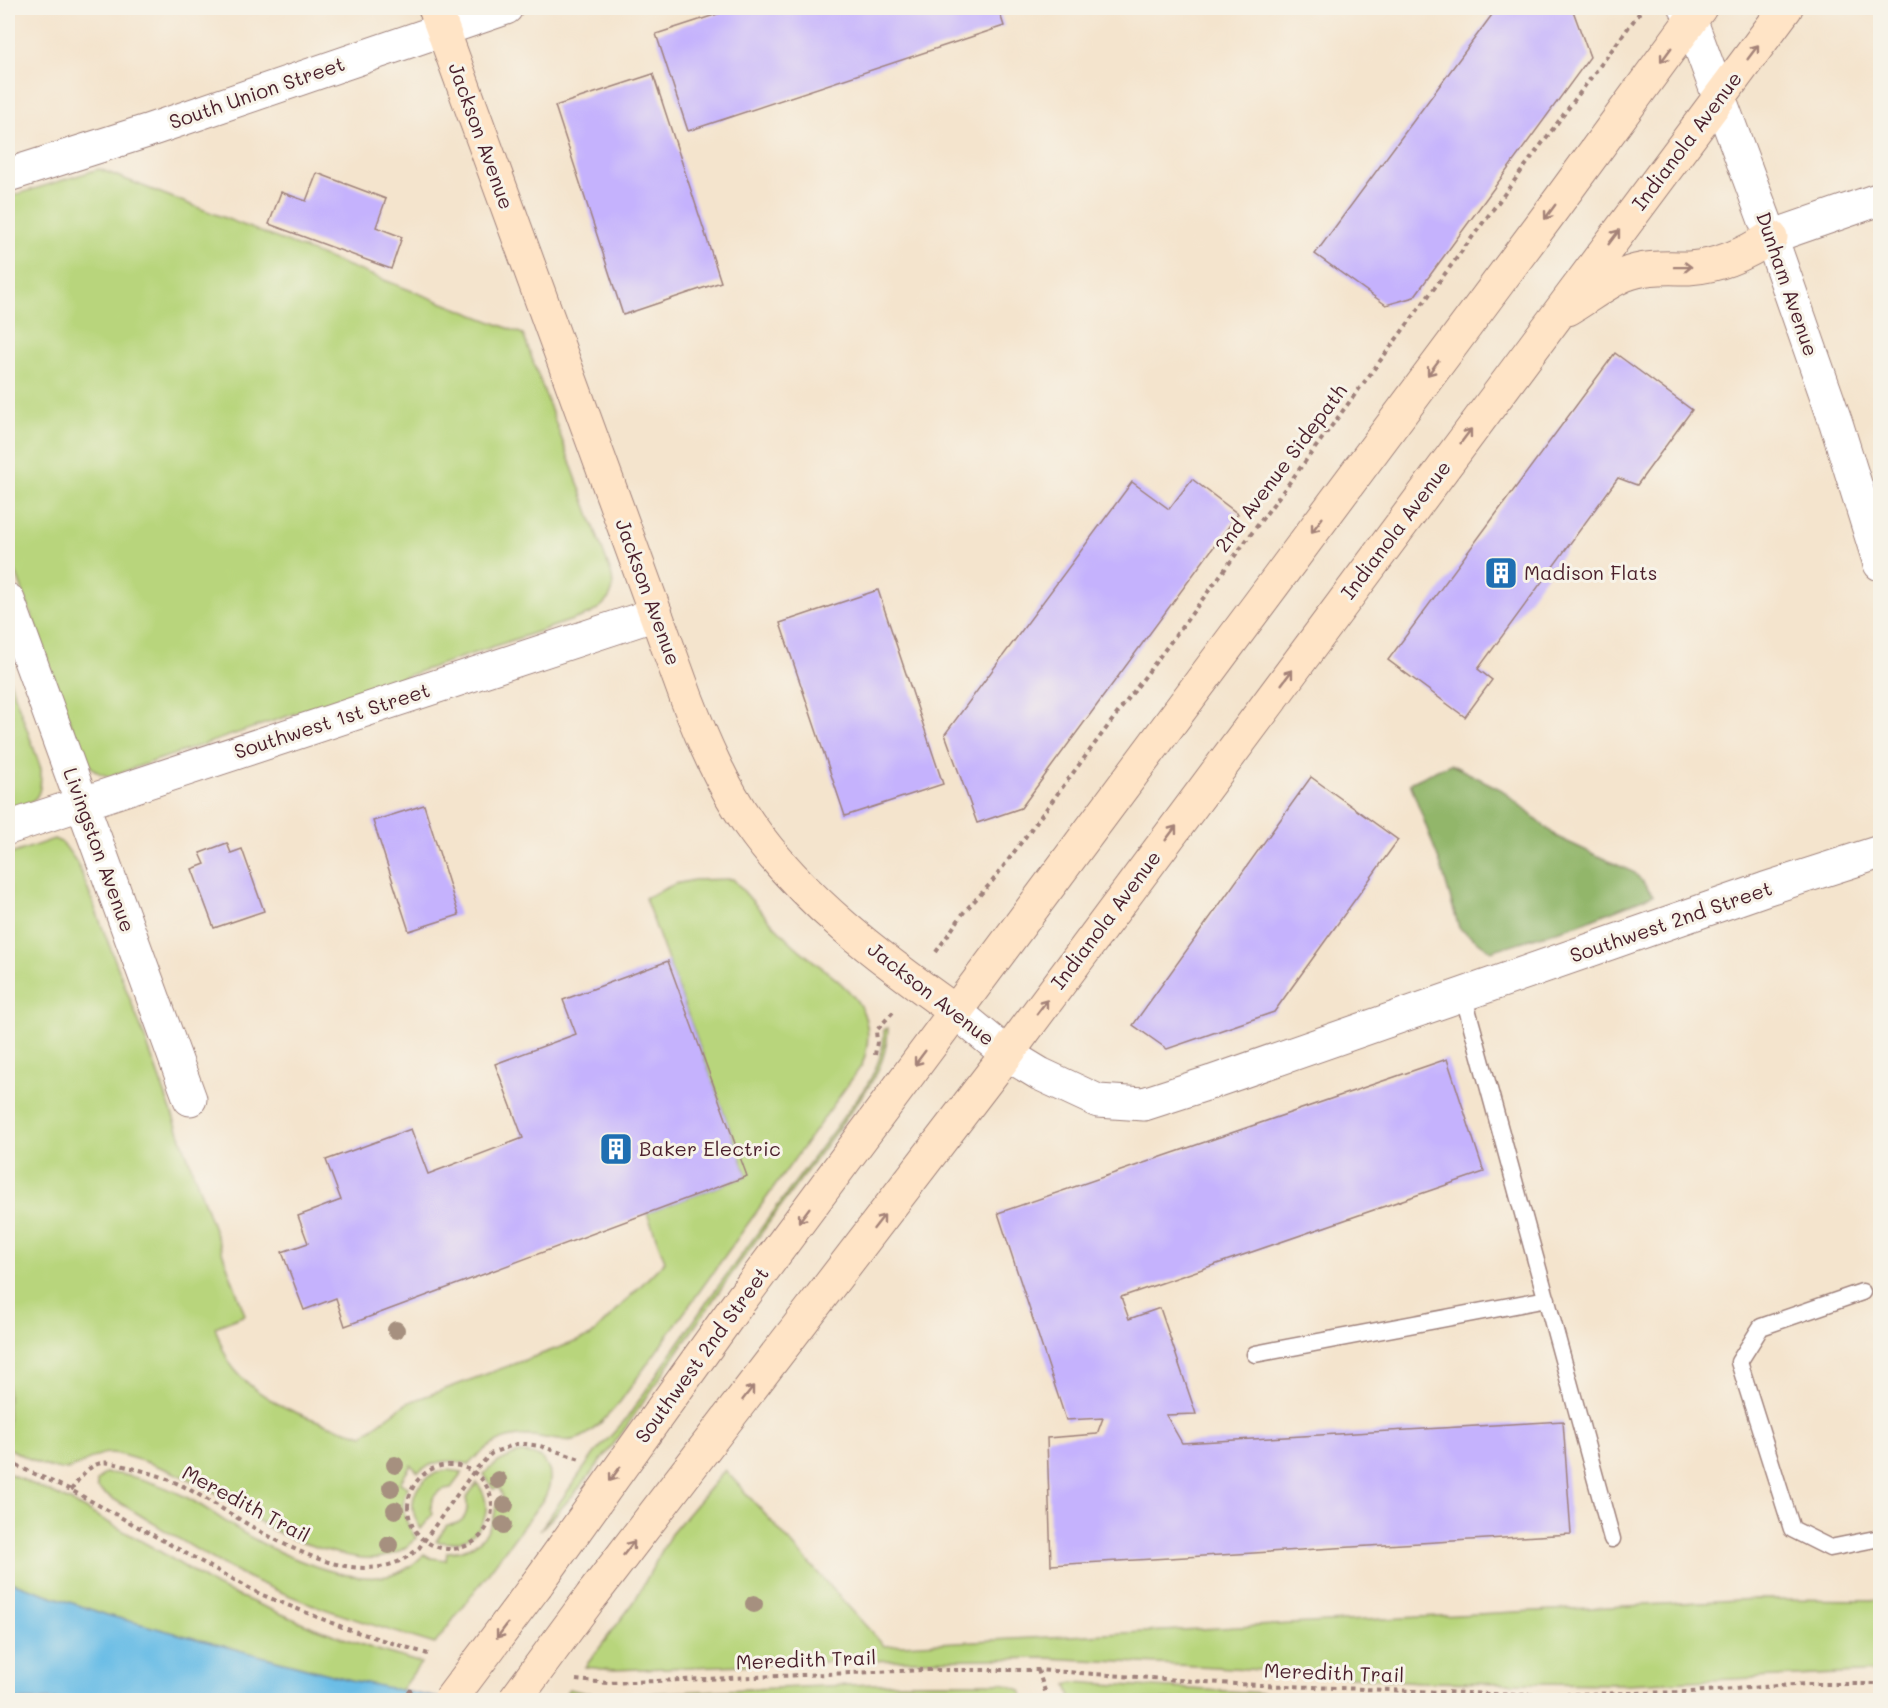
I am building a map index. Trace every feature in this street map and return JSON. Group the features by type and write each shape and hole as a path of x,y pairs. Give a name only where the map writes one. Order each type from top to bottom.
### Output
{"main road":[{"name":"Indianola Avenue","path":"1007,1054 1786,8"},
{"path":"955,1011 1547,217 1692,12"},
{"name":"Jackson Avenue","path":"439,18 699,731 725,783 749,824 772,854 821,907 908,977 955,1011"},
{"path":"1554,318 1624,275 1657,267 1691,268 1724,262 1748,252 1771,237"},
{"name":"Southwest 2nd Street","path":"450,1701 537,1584 731,1313 955,1011"},
{"path":"515,1701 593,1594 1007,1054"}],"street":[{"name":"South Union Street","path":"8,176 180,120 439,18 506,8"},
{"name":"Dunham Avenue","path":"1692,12 1719,97 1836,423 1881,564"},
{"path":"1771,237 1881,198"},
{"name":"Livingston Avenue","path":"8,600 190,1099"},
{"name":"Southwest 1st Street","path":"8,828 656,614"},
{"name":"Southwest 2nd Street","path":"1007,1054 1040,1074 1098,1101 1144,1104 1775,886 1881,852"},
{"name":"Jackson Avenue","path":"955,1011 1007,1054"}],"lane":[{"path":"1463,994 1612,1539"},
{"path":"1862,1292 1761,1327 1739,1362 1792,1529 1830,1548 1881,1538"},
{"path":"1255,1354 1547,1299"}],"path":[{"name":"2nd Avenue Sidepath","path":"942,945 964,912 999,873 1643,8"},
{"name":"Meredith Trail","path":"71,1490 88,1469 99,1464 108,1462 138,1469 190,1489 292,1549 321,1560 351,1566 382,1567 411,1555 474,1471 492,1453 516,1444 540,1446 579,1459"},
{"path":"8,1462 71,1490 260,1594 347,1629 428,1654"},
{"path":"446,1464 474,1471 484,1481 490,1493 491,1519 485,1531 475,1541 463,1547 450,1549 424,1540 415,1529 409,1516 408,1502 421,1476 433,1468 446,1464"},
{"name":"Meredith Trail","path":"576,1680 608,1683 924,1670 1038,1670 1235,1684 1517,1695 1690,1692 1807,1684 1881,1684"},
{"path":"1038,1670 1048,1701"}],"green space":[{"path":"99,169 523,334 611,573 613,587 606,602 590,614 110,776 95,770 83,758 8,550 8,197"},
{"path":"8,676 41,769 40,788 35,798 25,805 8,811"},
{"path":"1450,764 1502,790 1557,837 1635,873 1653,895 1579,924 1491,951 1459,928 1441,866 1410,783"},
{"path":"54,839 63,843 78,864 143,1033 245,1315 215,1327 231,1365 247,1383 277,1403 311,1419 363,1435 407,1403 591,1336 665,1261 647,1213 747,1176 645,898 675,884 694,880 733,879 793,944 851,994 861,1008 867,1024 868,1043 862,1065 620,1402 598,1426 573,1440 533,1436 503,1439 494,1443 469,1464 442,1461 418,1472 411,1465 400,1483 408,1487 403,1507 406,1520 416,1538 412,1542 394,1554 377,1558 352,1556 321,1549 278,1532 211,1490 179,1474 145,1462 106,1453 75,1467 60,1469 37,1462 8,1448 8,855"},
{"path":"888,1028 883,1058 869,1086 741,1260 605,1455 585,1481 540,1530 594,1454 627,1418 711,1296 867,1085 879,1059 884,1030"},
{"path":"520,1453 538,1457 548,1466 550,1480 545,1497 435,1644 330,1611 254,1580 197,1550 103,1493 97,1487 97,1481 105,1473 145,1480 184,1496 254,1539 298,1560 350,1575 380,1577 404,1570 424,1554 431,1558 446,1560 447,1552 466,1549 481,1539 491,1525 496,1506 502,1503 499,1488 493,1489 484,1474 500,1461"},
{"path":"448,1470 463,1472 451,1488 434,1496 431,1504 433,1514 421,1529 413,1509 416,1491 428,1478"},
{"path":"725,1470 884,1646 1756,1599 1880,1600 1880,1672 1625,1684 1419,1682 1234,1668 1046,1658 848,1661 613,1670 585,1667 634,1602 671,1534"},
{"path":"8,1473 72,1502 217,1587 315,1628 421,1663 400,1691 107,1615 8,1581"},
{"path":"477,1483 484,1495 486,1507 485,1518 479,1527 461,1541 449,1543 436,1541 447,1525 457,1523 464,1518 467,1509 466,1498"},
{"path":"1073,1682 1363,1700 1072,1700 1067,1685"},
{"path":"899,1683 1002,1683 1021,1690 1024,1700 561,1700 569,1689 606,1695"}],"water":[{"path":"8,1581 107,1615 351,1680 448,1700 8,1700"}],"building":[{"path":"736,8 998,8 1004,26 688,131 656,34"},
{"path":"1497,8 1572,8 1590,57 1414,297 1386,305 1315,254"},
{"path":"653,74 721,282 623,315 555,106"},
{"path":"317,173 386,199 376,227 402,237 391,269 269,224 281,192 306,201"},
{"name":"Madison Flats","path":"1615,353 1692,410 1637,485 1618,478 1478,669 1492,680 1465,717 1388,660"},
{"path":"1192,479 1238,514 1021,808 977,823 945,734 1132,482 1169,509"},
{"path":"878,590 943,784 845,816 780,623"},
{"path":"1311,777 1398,840 1274,1012 1167,1049 1133,1025"},
{"path":"424,805 459,915 409,931 373,821"},
{"path":"227,843 231,853 242,849 264,911 214,928 192,869 205,864 200,853"},
{"name":"Baker Electric","path":"668,961 747,1176 345,1326 336,1298 304,1310 282,1252 308,1243 298,1216 341,1200 326,1160 411,1129 428,1174 523,1138 495,1064 576,1034 563,1000"},
{"path":"1447,1059 1484,1172 1121,1297 1129,1319 1160,1308 1196,1414 1166,1415 1182,1443 1563,1421 1571,1534 1051,1565 1047,1438 1097,1434 1103,1418 1066,1420 998,1213"}],"place":[{"name":"Madison Flats","path":"1501,573"},
{"name":"Baker Electric","path":"616,1149"}]}
